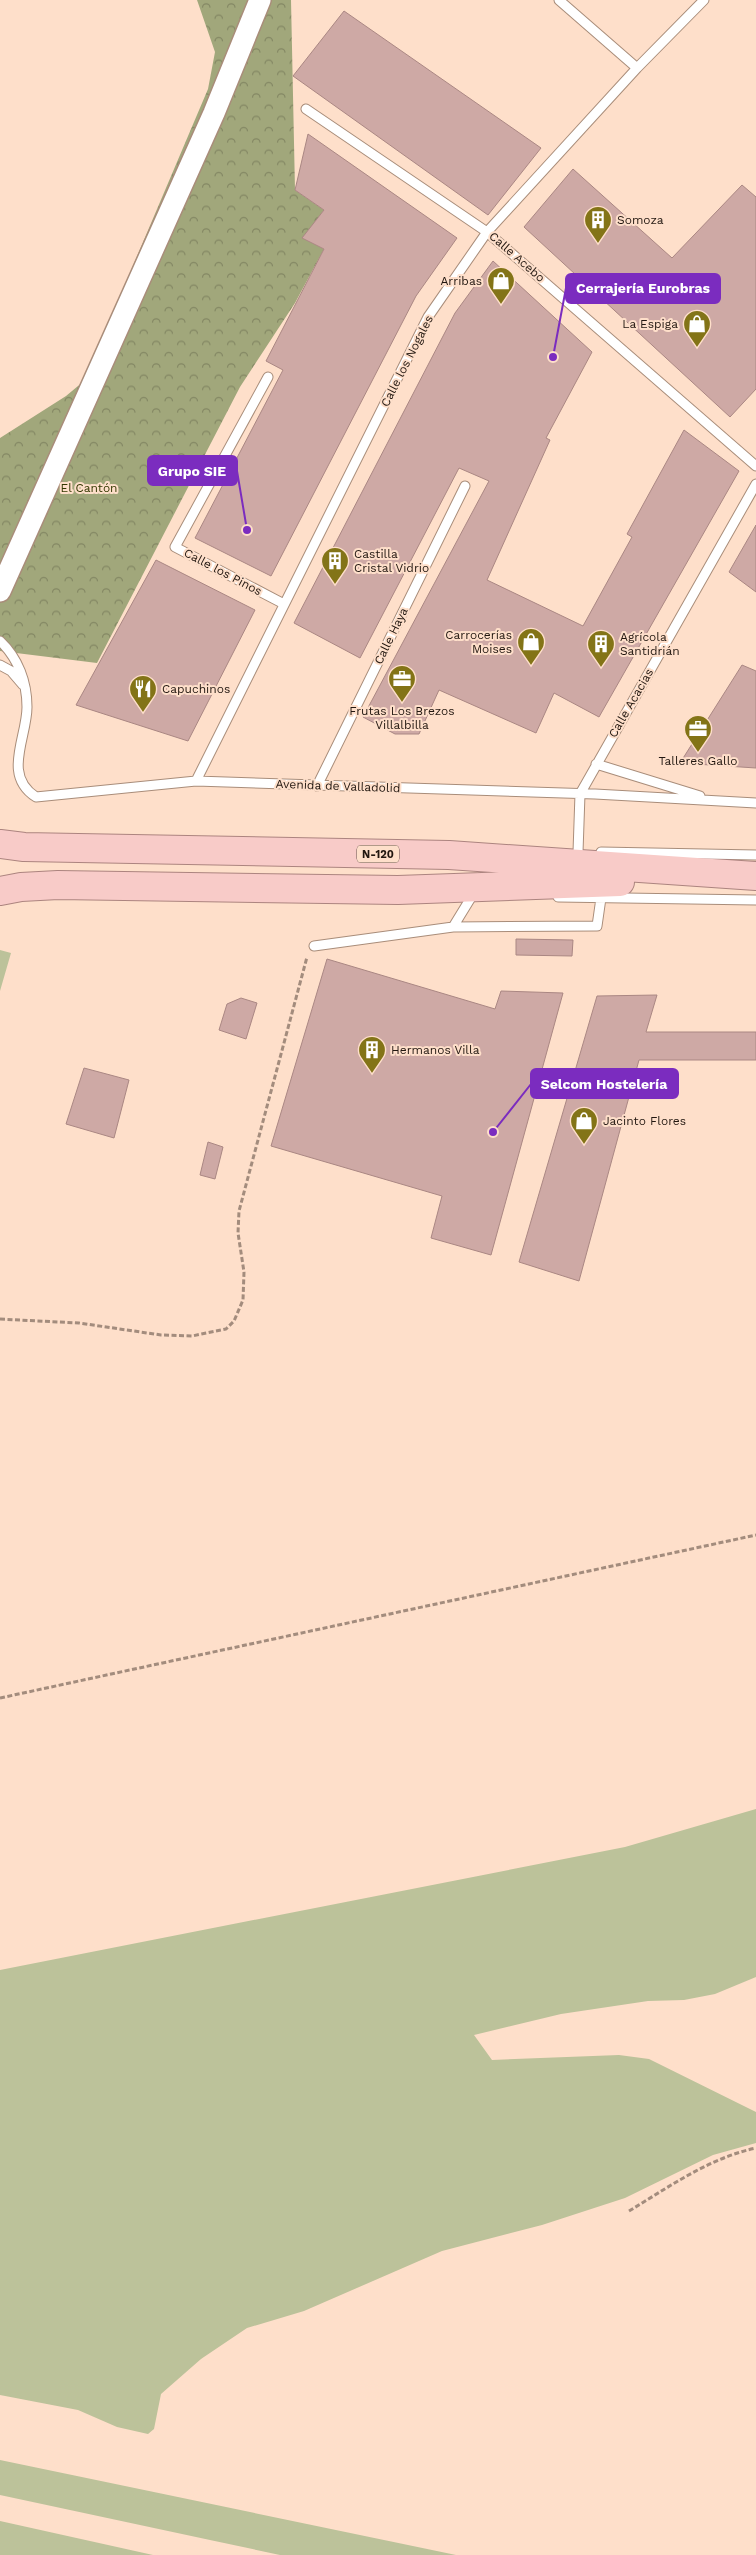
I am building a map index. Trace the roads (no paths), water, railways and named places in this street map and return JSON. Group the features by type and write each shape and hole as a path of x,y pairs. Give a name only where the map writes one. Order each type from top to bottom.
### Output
{"highway":[{"name":"N-120","path":"0,844 24,848 407,854 756,878"},
{"name":"N-120","path":"0,891 21,887 58,885 398,890 756,878"}],"street":[{"path":"0,591 214,114 260,0"}],"lane":[{"path":"559,0 637,68"},
{"name":"Calle los Nogales","path":"196,780 428,317 488,232 637,68 704,0"},
{"name":"Calle Acebo","path":"306,110 488,232 756,466"},
{"name":"Calle los Pinos","path":"268,376 175,547 284,604"},
{"name":"Calle Acacias","path":"756,484 580,794 574,852 756,855"},
{"name":"Calle Haya","path":"316,786 464,486"},
{"name":"Avenida de Valladolid","path":"0,641 16,660 22,672 26,689 27,708 20,745 20,780 26,790 36,796 69,795 196,780 316,786 580,794 756,803"},
{"path":"0,665 18,678 26,689"},
{"path":"596,764 714,800"},
{"path":"407,854 470,850 540,851"},
{"path":"398,890 492,896"},
{"path":"453,927 472,896"},
{"path":"551,897 756,900"},
{"path":"314,946 453,927 597,926 601,898"}],"place":[{"name":"Somoza","path":"598,244"},
{"name":"Arribas","path":"501,305"},
{"name":"La Espiga","path":"697,348"},
{"name":"Cerrajería Eurobras","path":"553,357"},
{"name":"Grupo SIE","path":"247,530"},
{"name":"Castilla Cristal Vidrio","path":"335,585"},
{"name":"Carrocerías Moises","path":"531,666"},
{"name":"Agrícola Santidrián","path":"601,668"},
{"name":"Frutas Los Brezos Villalbilla","path":"402,703"},
{"name":"Capuchinos","path":"143,713"},
{"name":"Talleres Gallo","path":"698,753"},
{"name":"Hermanos Villa","path":"372,1074"},
{"name":"Selcom Hostelería","path":"493,1132"},
{"name":"Jacinto Flores","path":"584,1145"}],"park label":[{"name":"El Cantón","path":"89,488"}]}
